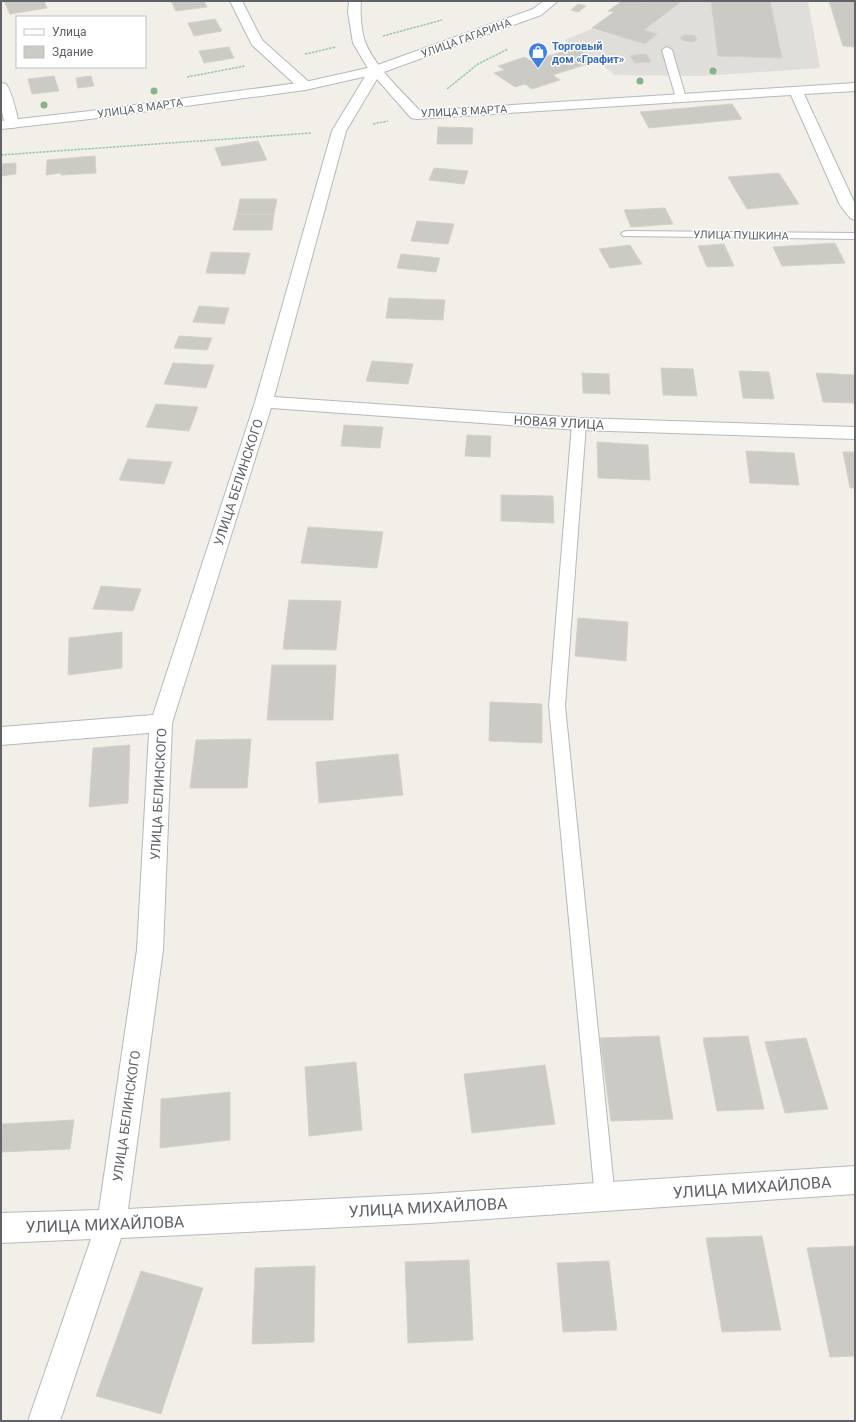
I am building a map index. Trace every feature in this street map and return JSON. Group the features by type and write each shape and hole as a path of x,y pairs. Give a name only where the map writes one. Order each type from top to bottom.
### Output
{"street":[{"path":"236,1 257,42 305,86"},
{"path":"354,1 354,12 359,42 376,70"},
{"name":"УЛИЦА ГАГАРИНА","path":"376,70 503,26 537,12 552,1"},
{"name":"УЛИЦА 8 МАРТА","path":"1,87 7,103 7,124 90,115 305,86 376,70 416,115 855,87"},
{"name":"УЛИЦА БЕЛИНСКОГО","path":"44,1421 111,1224 150,950 161,723 264,402 339,131 376,70"},
{"path":"796,91 853,209"},
{"name":"НОВАЯ УЛИЦА","path":"264,402 579,424 855,433"},
{"path":"1,736 161,723"},
{"name":"УЛИЦА МИХАЙЛОВА","path":"1,1228 111,1224 605,1198 855,1180"}],"lane":[{"path":"667,50 681,98"},
{"name":"УЛИЦА ПУШКИНА","path":"627,234 855,236"},
{"path":"579,424 557,706 605,1198"}],"path":[{"path":"1,155 339,131 416,115 478,64 513,46"}],"shaded area":[{"path":"682,1 808,1 820,68 703,76 615,75 597,61 564,40 592,29 645,44 644,30"}],"building":[{"path":"4,1 44,1 47,8 10,14"},
{"path":"171,1 204,1 207,7 176,11"},
{"path":"622,1 682,1 644,30 657,34 645,44 592,28 614,12 608,11"},
{"path":"711,1 770,1 782,58 718,56"},
{"path":"829,1 855,1 855,47 843,46"},
{"path":"578,4 586,6 578,12 571,10"},
{"path":"215,19 222,31 194,36 188,23"},
{"path":"684,35 695,36 697,40 692,42 684,41 680,38"},
{"path":"229,47 234,58 204,63 199,51"},
{"name":"Торговый дом «Графит»","path":"576,48 597,61 553,75 560,80 532,89 525,84 515,87 494,73 505,70 498,66 525,57 531,61"},
{"path":"646,54 651,62 635,63 630,56"},
{"path":"54,76 59,91 32,94 28,79"},
{"path":"91,76 94,86 78,88 76,78"},
{"path":"732,104 742,119 649,128 640,112"},
{"path":"438,127 473,128 472,144 437,144"},
{"path":"258,141 267,160 222,166 215,148"},
{"path":"95,156 96,173 61,175 61,173 46,175 47,160"},
{"path":"16,163 16,174 1,176 1,164"},
{"path":"434,168 468,171 464,184 429,180"},
{"path":"779,173 799,204 747,209 728,177"},
{"path":"240,199 277,199 274,214 237,214"},
{"path":"665,208 673,224 631,227 624,210"},
{"path":"237,214 274,214 272,230 233,230"},
{"path":"417,221 454,224 448,244 411,241"},
{"path":"835,243 845,263 782,266 773,247"},
{"path":"724,244 734,266 707,267 698,246"},
{"path":"630,245 642,264 610,268 599,249"},
{"path":"211,252 250,253 245,274 206,273"},
{"path":"401,254 440,258 436,272 397,268"},
{"path":"389,298 445,300 443,320 386,318"},
{"path":"199,306 229,308 224,324 193,322"},
{"path":"179,336 212,338 207,350 174,348"},
{"path":"372,361 413,364 408,384 366,381"},
{"path":"173,363 214,365 206,388 164,384"},
{"path":"661,368 693,369 697,396 663,395"},
{"path":"739,371 769,372 774,399 743,398"},
{"path":"582,373 609,374 610,394 583,393"},
{"path":"816,373 855,375 855,403 823,402"},
{"path":"156,404 198,407 189,431 146,427"},
{"path":"344,425 383,427 380,448 341,446"},
{"path":"467,435 491,436 490,457 465,456"},
{"path":"597,442 648,445 650,480 598,478"},
{"path":"746,451 794,453 799,485 750,483"},
{"path":"843,452 855,452 855,488 850,488"},
{"path":"128,459 172,462 164,484 119,480"},
{"path":"501,495 553,496 554,523 501,521"},
{"path":"308,527 383,532 377,568 301,563"},
{"path":"101,586 141,589 133,611 93,609"},
{"path":"289,600 341,601 336,650 283,649"},
{"path":"578,618 628,622 626,661 575,656"},
{"path":"122,632 122,668 68,675 69,638"},
{"path":"272,665 336,665 333,720 267,720"},
{"path":"490,702 542,704 542,743 489,741"},
{"path":"251,739 247,788 190,788 196,740"},
{"path":"130,745 128,803 89,807 93,748"},
{"path":"398,754 403,795 319,803 316,762"},
{"path":"659,1036 673,1119 611,1121 600,1038"},
{"path":"748,1036 764,1109 717,1111 703,1038"},
{"path":"806,1038 828,1109 785,1113 765,1042"},
{"path":"356,1062 362,1130 309,1136 305,1067"},
{"path":"545,1065 555,1124 472,1133 464,1074"},
{"path":"230,1092 230,1140 160,1148 161,1099"},
{"path":"74,1120 70,1149 1,1152 2,1124"},
{"path":"762,1236 781,1330 722,1332 706,1238"},
{"path":"855,1246 855,1356 830,1357 807,1248"},
{"path":"469,1260 473,1340 408,1343 405,1262"},
{"path":"609,1261 617,1330 563,1332 557,1263"},
{"path":"315,1266 314,1342 252,1344 255,1268"},
{"path":"141,1271 203,1288 161,1414 96,1396"}],"place":[{"name":"Торговый дом «Графит»","path":"538,69"}]}
